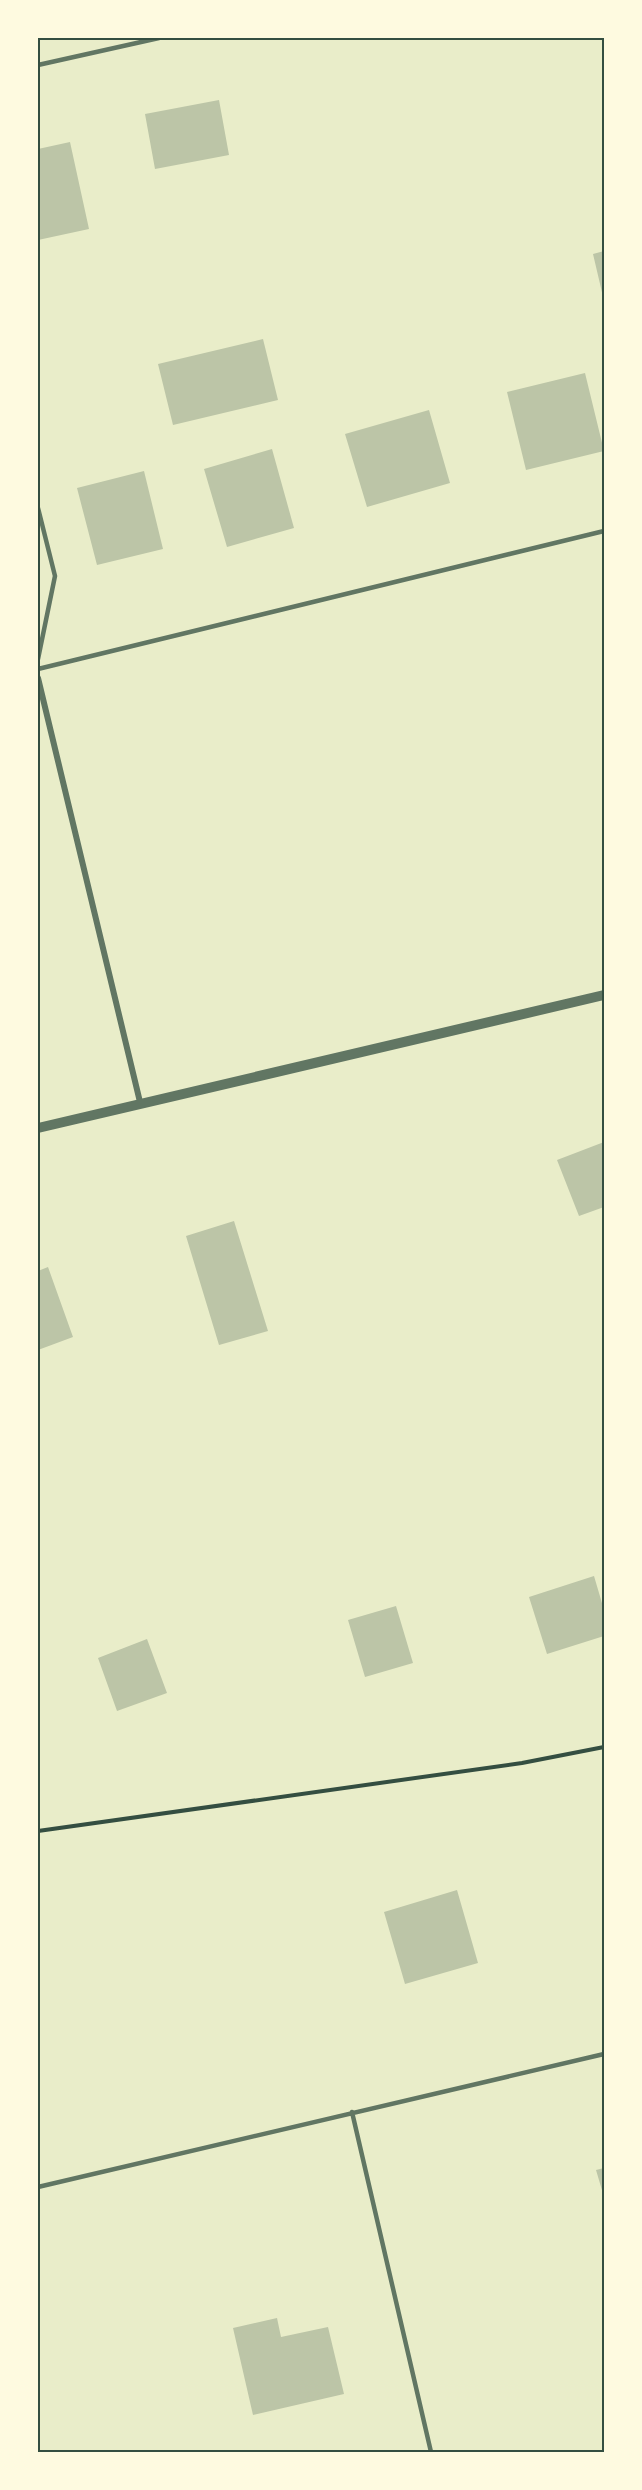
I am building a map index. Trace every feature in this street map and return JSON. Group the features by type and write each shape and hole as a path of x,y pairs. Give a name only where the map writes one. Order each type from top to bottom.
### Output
{"street":[{"path":"38,678 140,1102"},
{"path":"38,1128 140,1102 604,994"}],"lane":[{"path":"38,65 159,38"},
{"path":"38,508 55,576 38,659"},
{"path":"38,669 604,531"},
{"path":"38,2187 604,2054"},
{"path":"352,2112 431,2452"}],"path":[{"path":"38,1831 522,1763 604,1747"}],"building":[{"path":"219,100 229,155 155,169 145,114"},
{"path":"70,142 89,229 38,240 38,149"},
{"path":"604,251 604,301 593,254"},
{"path":"263,339 278,400 173,425 158,364"},
{"path":"585,373 604,451 526,470 507,392"},
{"path":"429,410 450,483 367,507 345,434"},
{"path":"272,449 294,528 227,547 204,469"},
{"path":"144,471 163,549 97,565 77,488"},
{"path":"604,1142 604,1207 579,1216 557,1160"},
{"path":"234,1221 268,1331 219,1345 186,1236"},
{"path":"48,1267 73,1337 38,1350 38,1271"},
{"path":"594,1576 604,1610 604,1636 547,1654 529,1597"},
{"path":"396,1606 413,1663 365,1677 348,1620"},
{"path":"147,1639 167,1693 117,1711 98,1658"},
{"path":"457,1890 478,1963 405,1984 384,1912"},
{"path":"604,2168 604,2197 596,2170"},
{"path":"277,2318 281,2337 328,2327 344,2394 253,2415 233,2328"}]}
